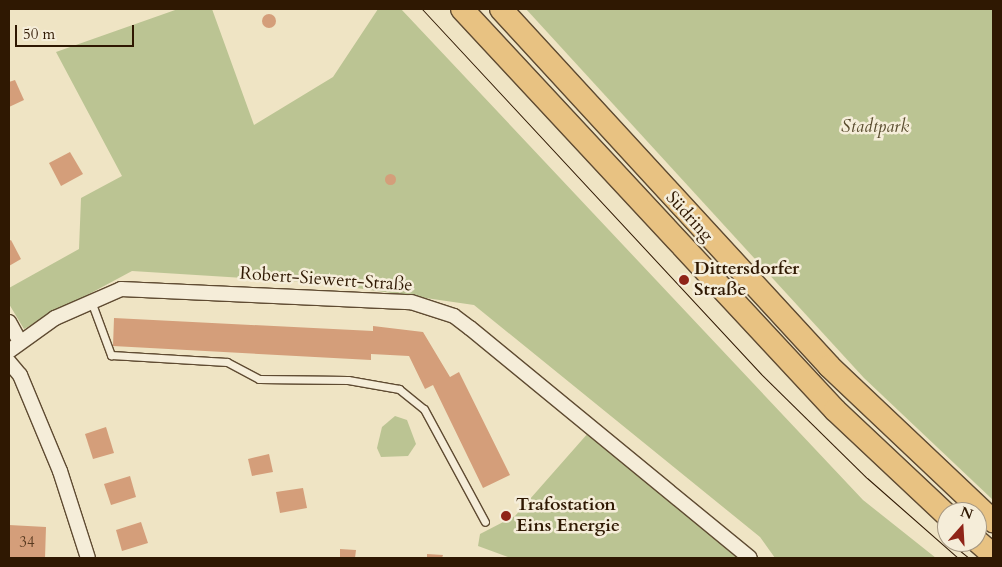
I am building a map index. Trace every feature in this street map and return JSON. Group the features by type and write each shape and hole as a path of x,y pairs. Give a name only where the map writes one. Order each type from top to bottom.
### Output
{"main road":[{"name":"Südring","path":"462,9 828,403 937,506"},
{"name":"Südring","path":"501,9 823,359 993,520"}],"street":[{"name":"Robert-Siewert-Straße","path":"9,351 19,340 90,300 121,289 147,288 331,296 410,302 454,316 750,558"},
{"path":"9,322 19,340"},
{"path":"9,362 20,375 60,471 88,558"}],"lane":[{"path":"90,300 111,356 227,362 259,379 348,380 399,389 424,409 485,522"}],"green space":[{"path":"178,9 212,9 254,125 333,77 378,9 401,9 863,500 936,558 775,558 760,537 474,305 322,283 132,271 24,329 9,304 9,288 79,249 81,198 122,176 56,52"},
{"name":"Stadtpark","path":"526,9 993,9 993,500 864,378"},
{"path":"395,416 407,420 416,444 408,456 381,457 377,448 382,427"},
{"path":"589,432 739,558 511,558 478,546 480,534 515,516"}],"building":[{"path":"266,14 272,14 276,21 272,28 266,28 262,24 262,18"},
{"path":"15,80 24,100 9,107 9,82"},
{"path":"70,152 83,174 61,186 49,163"},
{"path":"390,173 396,179 390,185 384,179"},
{"path":"11,240 21,259 9,266 9,241"},
{"path":"114,318 373,331 373,326 423,332 450,377 459,372 510,475 483,488 433,385 425,389 409,356 371,354 371,360 113,346"},
{"path":"106,427 114,453 93,459 85,434"},
{"path":"269,454 273,472 252,476 248,459"},
{"path":"130,476 136,497 111,505 104,484"},
{"path":"303,488 307,508 280,513 276,492"},
{"name":"Trafostation Eins Energie","path":"507,514 510,518 505,521 502,518"},
{"path":"141,522 148,543 122,551 116,530"},
{"path":"9,525 46,527 45,558 9,558"},
{"path":"340,549 356,550 355,558 340,558"},
{"path":"427,554 443,555 442,558 427,558"}],"tram line":[{"path":"422,9 761,374 867,478 958,558"},
{"path":"962,552 969,558"}],"place":[{"name":"Dittersdorfer Straße","path":"684,280"},
{"name":"Trafostation Eins Energie","path":"506,516"}]}
